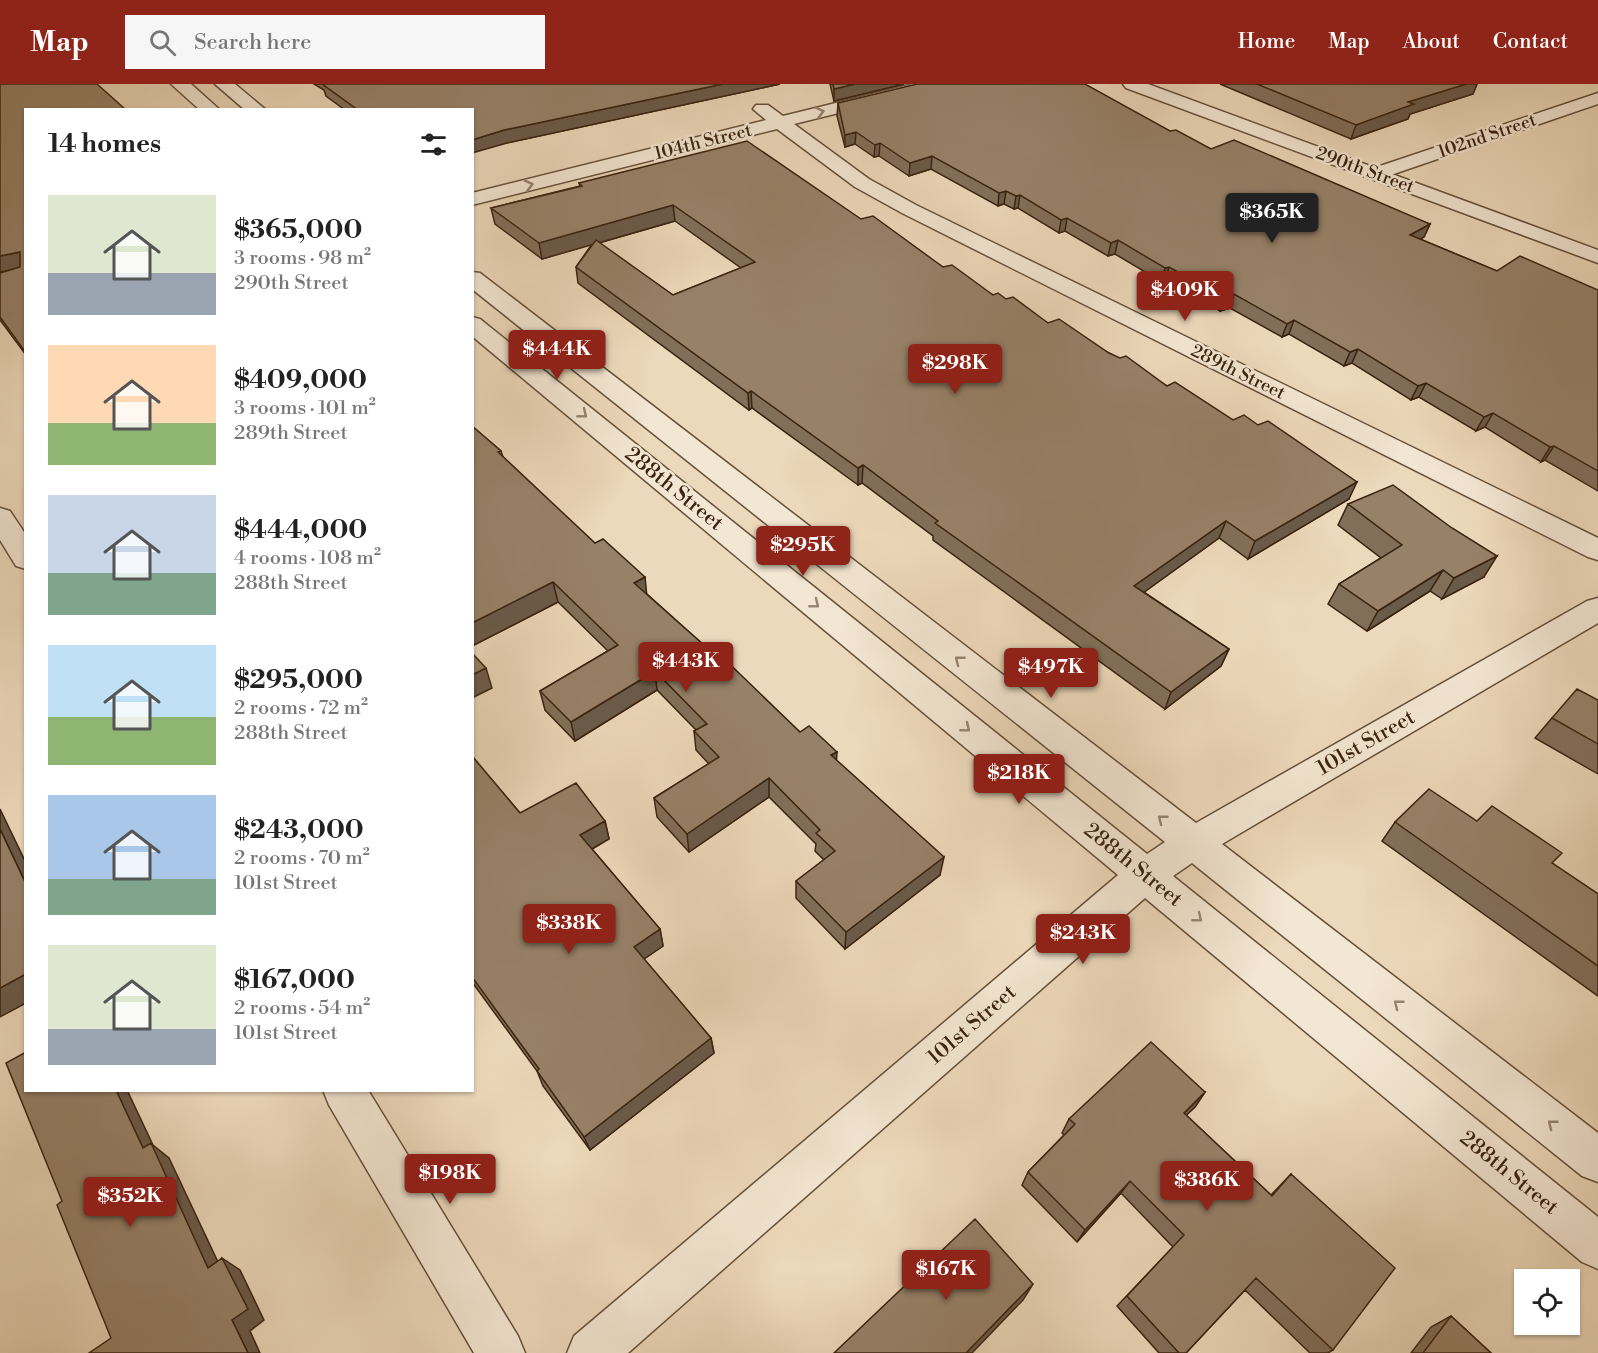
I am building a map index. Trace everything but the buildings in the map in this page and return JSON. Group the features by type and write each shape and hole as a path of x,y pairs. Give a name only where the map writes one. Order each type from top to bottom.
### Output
{"street":[{"path":"184,88 218,84"},
{"path":"224,84 254,108"},
{"name":"104th Street","path":"474,198 772,116 864,84"},
{"name":"104th Street","path":"623,143 934,84"},
{"name":"290th Street","path":"1132,84 1598,257"},
{"path":"184,88 209,108"},
{"name":"102nd Street","path":"1375,174 1598,98"},
{"name":"289th Street","path":"772,116 862,183 909,208 1598,550"},
{"name":"288th Street","path":"474,280 1598,1160"},
{"name":"288th Street","path":"474,326 1598,1246"},
{"path":"529,370 568,353"},
{"path":"0,517 24,556"},
{"path":"771,568 812,545"},
{"name":"101st Street","path":"591,1353 1145,875 1193,843 1598,609"},
{"path":"345,1092 501,1353"}]}
